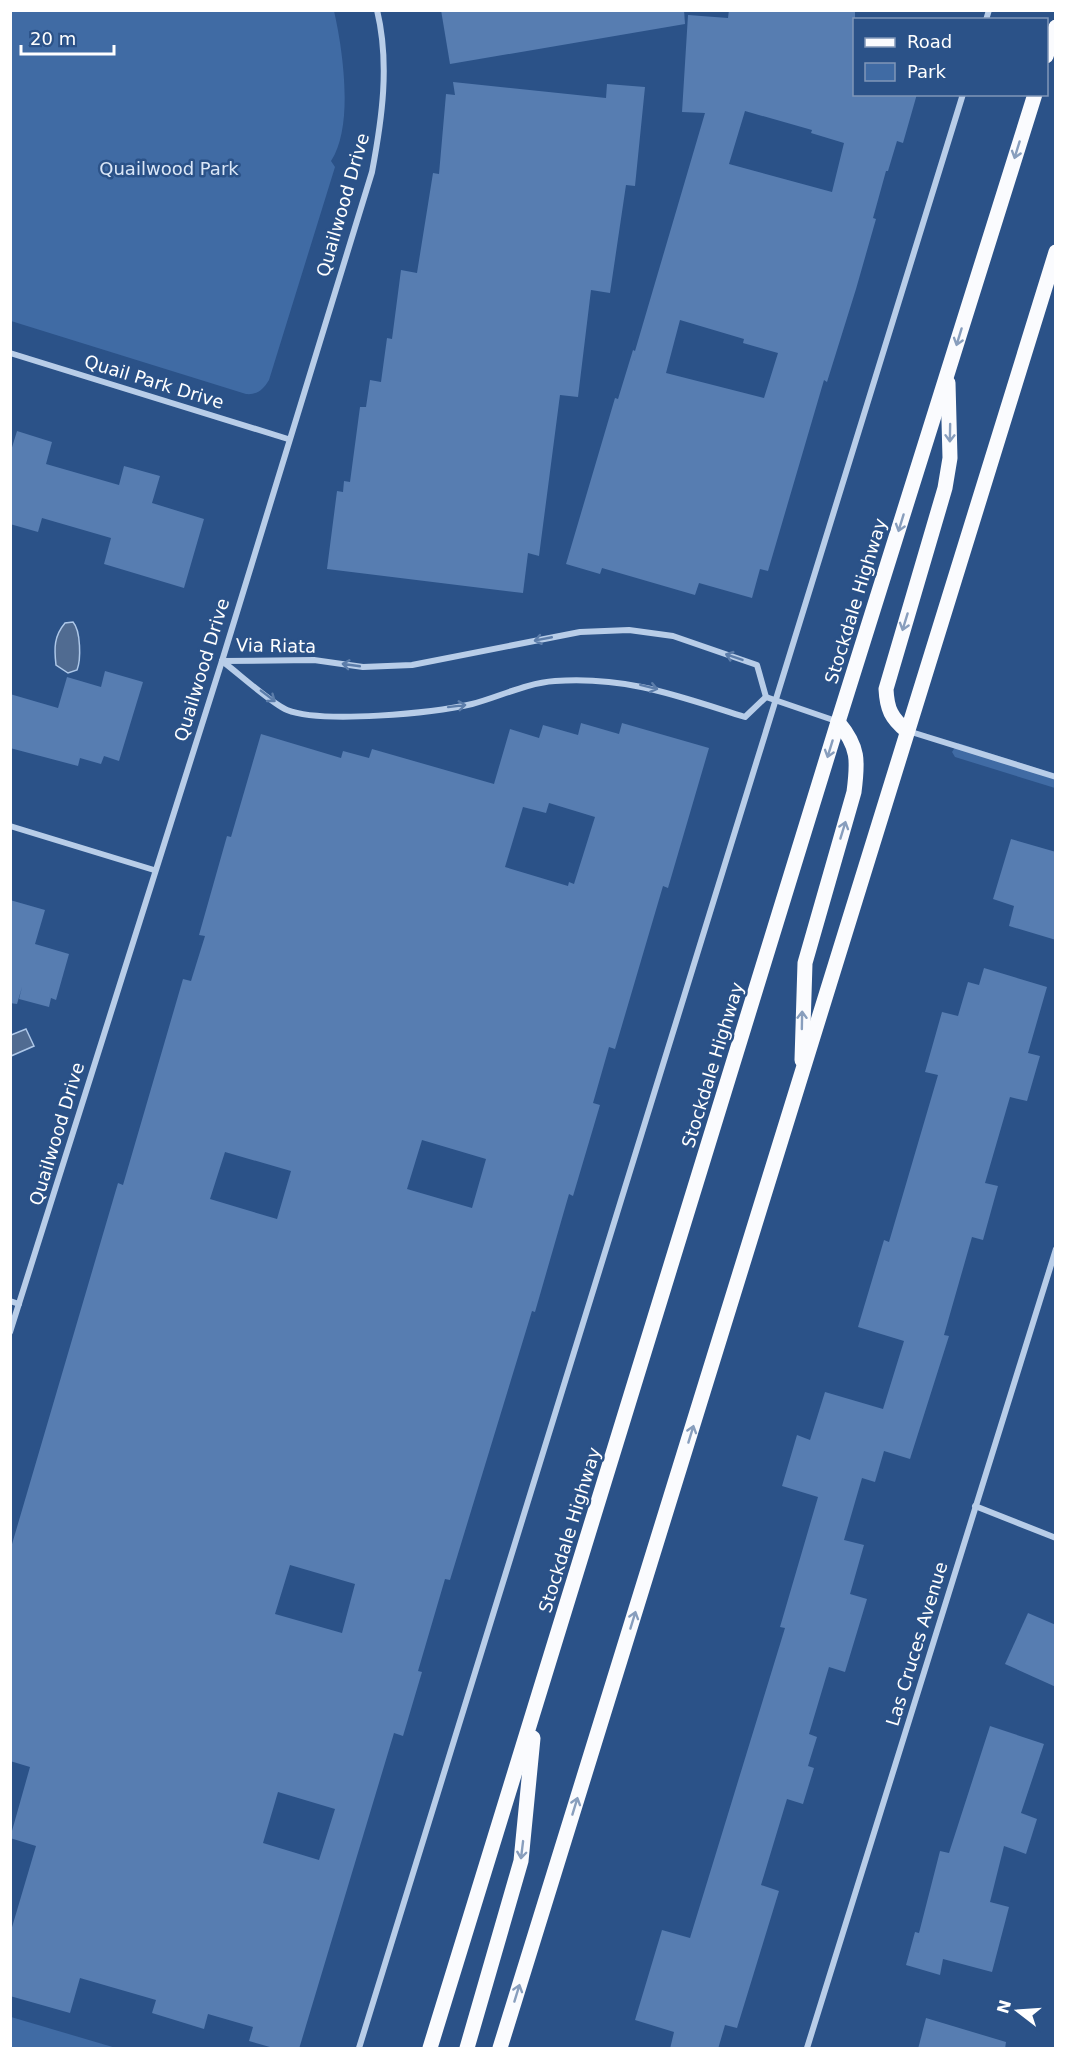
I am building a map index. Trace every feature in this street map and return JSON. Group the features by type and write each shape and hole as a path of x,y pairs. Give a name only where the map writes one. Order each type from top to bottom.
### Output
{"main road":[{"path":"1048,53 1056,27"},
{"name":"Stockdale Highway","path":"430,2049 838,722 1034,96"},
{"path":"500,2049 1056,252"},
{"path":"907,730 895,721 887,707 886,689 945,488 950,458 948,374"},
{"path":"802,1078 805,963 854,792 857,771 852,738 838,722"},
{"path":"467,2049 521,1862 536,1709"}],"street":[{"name":"Quailwood Drive","path":"10,1332 222,660 288,439 372,172 381,124 384,75 377,10"},
{"path":"359,2049 962,96"},
{"name":"Quail Park Drive","path":"10,353 288,439"},
{"name":"Via Riata","path":"629,630 673,636 757,665 766,698 745,717 646,686 602,680 553,681 520,688 471,704 384,715 336,717 287,710 222,660 314,660 363,667 412,665 580,632 629,630"},
{"path":"766,698 838,722"},
{"path":"907,730 1056,777"},
{"path":"10,826 154,870"},
{"name":"Las Cruces Avenue","path":"807,2049 1056,1249"},
{"path":"10,1301 19,1304"},
{"path":"975,1506 1056,1538"}],"green space":[{"name":"Quailwood Park","path":"10,11 334,11 341,46 344,88 342,128 338,146 331,161 335,167 269,380 259,391 246,394 11,321"},
{"path":"958,743 1055,774 1055,788 955,757 952,752"},
{"path":"11,2017 116,2048 11,2048"}],"shaded area":[{"path":"73,622 79,639 79,660 77,670 68,673 56,665 55,648 61,628 65,623"},
{"path":"26,1029 34,1046 11,1056 11,1035"}],"building":[{"path":"441,10 684,10 685,24 450,64"},
{"path":"729,10 855,10 855,18 853,18 853,96 916,96 903,143 897,141 888,171 886,171 873,218 876,219 856,289 827,382 824,380 768,571 760,569 752,598 699,583 695,595 602,568 600,574 566,564 615,398 618,399 633,350 635,351 705,113 682,112 688,15 728,18","holes":["745,111 812,130 811,133 844,143 832,192 729,164","680,320 744,339 743,343 778,353 764,398 666,373"]},
{"path":"453,82 606,98 607,84 645,87 635,186 626,185 610,293 591,290 578,397 560,395 539,556 528,553 523,593 327,569 337,491 343,492 344,481 350,482 360,407 366,407 370,380 381,382 387,338 392,339 401,270 417,273 433,173 439,174 446,94 455,95"},
{"path":"17,431 52,442 46,464 119,485 124,466 160,476 152,503 204,519 184,588 104,564 111,538 42,518 38,532 10,524 10,454"},
{"path":"105,671 143,682 119,761 104,756 101,764 80,758 78,766 10,748 10,694 58,708 67,677 101,687"},
{"path":"581,723 619,734 622,723 709,748 668,888 663,886 615,1049 609,1047 593,1103 600,1105 573,1196 569,1194 535,1312 532,1311 450,1580 445,1579 418,1671 422,1672 403,1736 394,1733 299,2049 277,2049 249,2041 253,2027 208,2014 204,2029 152,2013 156,2000 80,1978 70,2013 10,1996 10,1934 36,1846 10,1838 30,1767 10,1761 10,1551 118,1183 123,1185 183,979 191,981 205,936 199,935 227,836 231,837 261,734 341,758 343,751 369,758 372,749 494,784 510,729 539,738 543,725 578,735","holes":["549,803 595,817 574,884 569,882 568,886 505,867 523,807 546,813","422,1140 486,1159 472,1208 407,1189","225,1152 291,1171 277,1219 210,1199","290,1565 355,1584 342,1633 275,1614","278,1792 335,1809 319,1860 263,1843"]},
{"path":"1011,839 1056,852 1056,940 1009,926 1014,906 993,899"},
{"path":"10,900 45,910 35,944 69,954 56,1000 51,998 49,1007 19,999 22,987 17,1004 10,1003"},
{"path":"984,968 1047,987 1028,1053 1040,1056 1027,1101 1010,1097 985,1183 998,1186 983,1240 972,1237 944,1335 949,1336 910,1459 884,1451 875,1482 862,1478 844,1540 864,1545 850,1594 867,1599 845,1672 829,1667 809,1734 817,1737 808,1766 814,1768 803,1804 787,1799 761,1885 779,1891 737,2028 725,2025 718,2049 670,2049 674,2032 635,2020 662,1930 690,1938 785,1628 780,1627 818,1497 782,1486 797,1435 810,1440 825,1392 883,1409 904,1341 858,1327 884,1240 889,1242 938,1075 925,1072 942,1012 958,1016 968,982 979,985"},
{"path":"1028,1613 1056,1625 1056,1687 1005,1664"},
{"path":"990,1726 1044,1744 1021,1813 1037,1819 1026,1854 1004,1846 990,1902 1009,1907 992,1972 943,1959 940,1975 906,1965 915,1932 919,1933 940,1851 949,1853"},
{"path":"926,2018 1006,2042 1005,2049 918,2049"}]}
